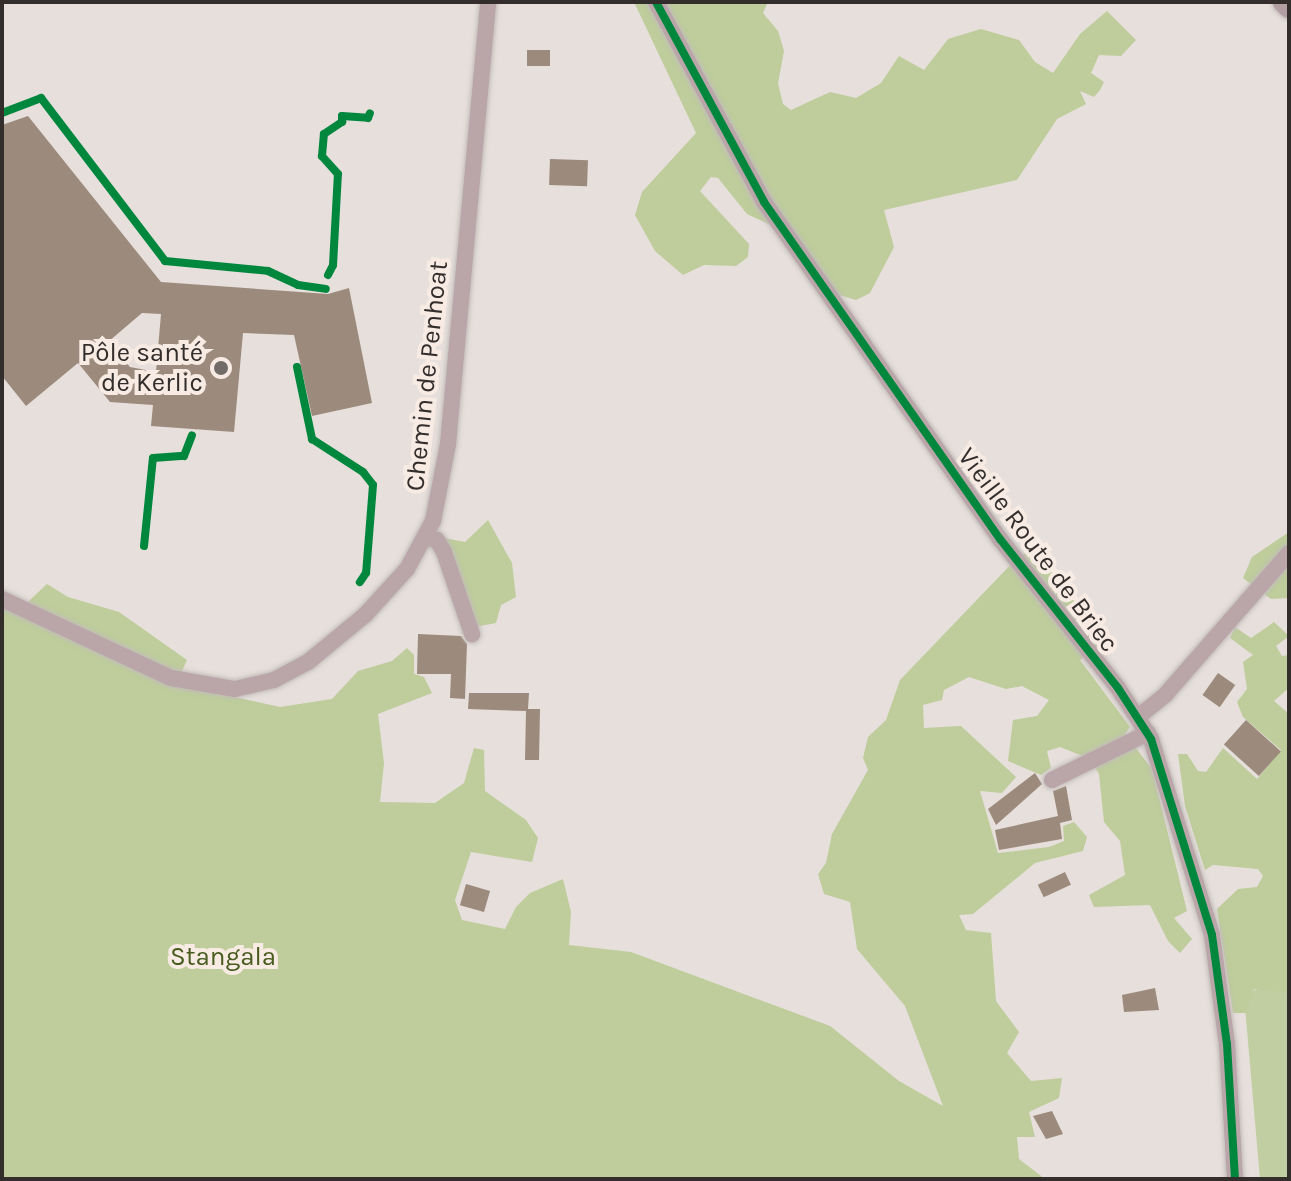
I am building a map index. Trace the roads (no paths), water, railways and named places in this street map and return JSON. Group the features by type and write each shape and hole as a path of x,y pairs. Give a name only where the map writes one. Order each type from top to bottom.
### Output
{"highway":[{"path":"1284,2 1289,7"}],"street":[{"name":"Chemin de Penhoat","path":"2,599 171,678 207,687 249,687 291,672 345,634 394,584 427,538 448,444 488,2"},
{"name":"Vieille Route de Briec","path":"656,2 737,160 853,334 1000,539 1148,733 1170,788 1212,935 1227,1044 1235,1179"},
{"path":"427,538 437,540 444,552 472,634"},
{"path":"1138,717 1166,694 1289,553"},
{"path":"1052,780 1148,733"}],"place":[{"name":"Pôle santé de Kerlic","path":"221,368"}],"park label":[{"name":"Stangala","path":"223,957"}]}
